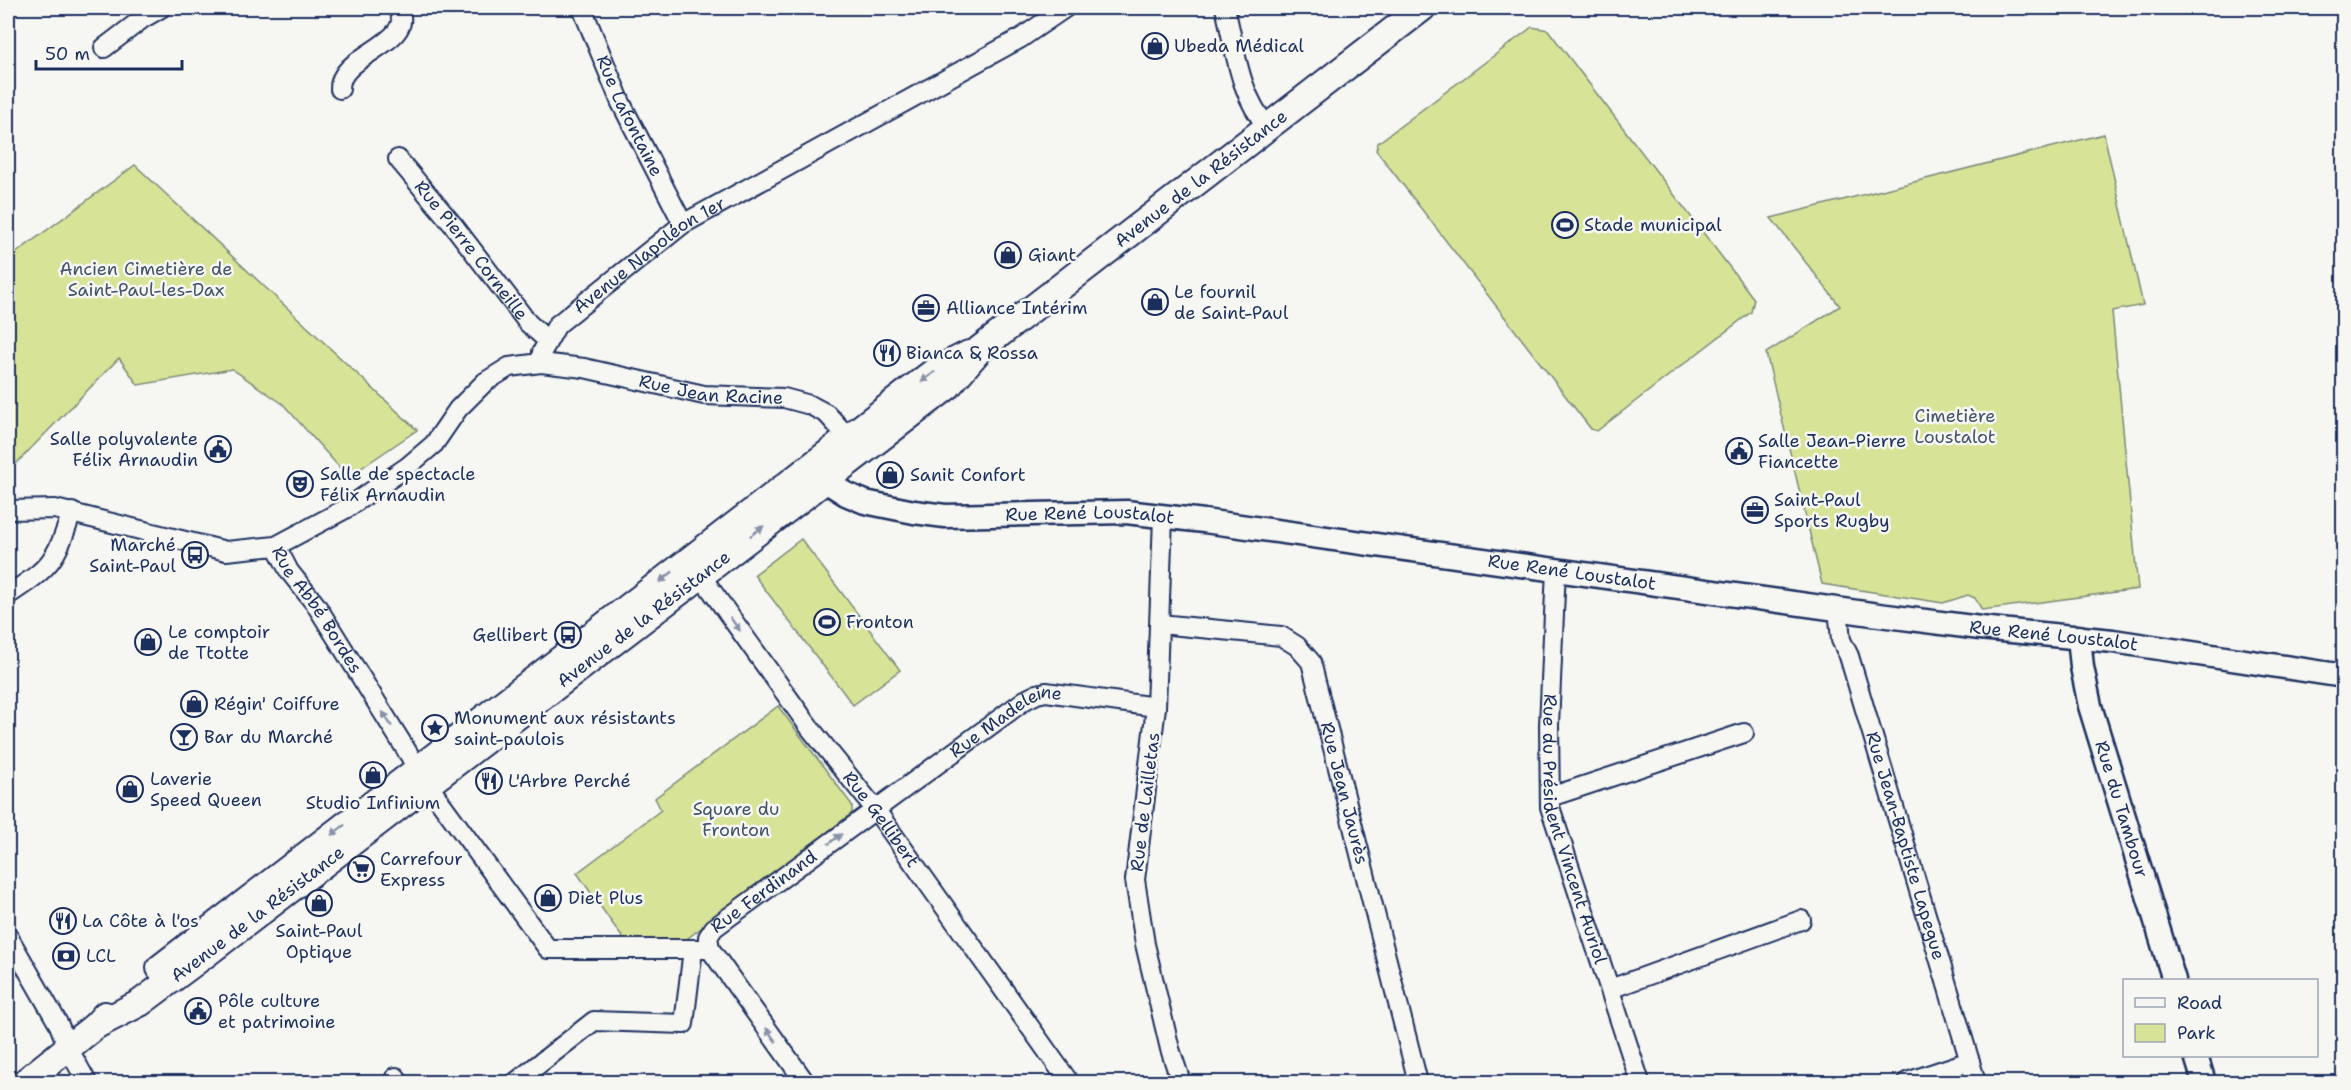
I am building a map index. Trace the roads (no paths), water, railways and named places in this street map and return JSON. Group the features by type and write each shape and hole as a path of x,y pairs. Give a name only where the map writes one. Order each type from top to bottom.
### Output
{"main road":[{"name":"Avenue de la Résistance","path":"25,1083 95,1026 140,1003 423,777 855,445 935,371 980,349 1422,8"}],"street":[{"path":"104,48 137,13 161,8"},
{"path":"340,89 340,80 347,68 389,39 399,28 401,13 398,8"},
{"name":"Rue Lafontaine","path":"582,8 621,103 683,224"},
{"path":"1225,8 1245,91 1256,113 1267,126"},
{"name":"Avenue Napoléon 1er","path":"541,363 542,352 547,340 557,325 683,224 1021,38 1058,10"},
{"name":"Rue Pierre Corneille","path":"398,159 454,226 528,322 547,340"},
{"path":"276,546 347,508 407,467 434,444 458,409 485,382 509,367 541,363"},
{"name":"Rue Jean Racine","path":"541,363 584,368 704,395 784,398 810,405 827,414 855,445"},
{"name":"Rue René Loustalot","path":"818,473 846,494 865,502 945,516 1126,512 1556,568 1980,628 2079,637 2343,676"},
{"name":"Rue Abbé Bordes","path":"8,510 55,508 130,529 226,551 276,546 289,571 310,596 423,777 548,949 702,949"},
{"path":"8,595 33,579 50,564 59,550 72,512"},
{"name":"Rue de Lailletas","path":"1163,517 1156,707 1136,880 1145,944 1181,1083"},
{"name":"Rue Gellibert","path":"695,567 810,728 875,809 1069,1083"},
{"name":"Rue du Président Vincent Auriol","path":"1556,568 1549,725 1550,807 1640,1083"},
{"name":"Rue Jean-Baptiste Lapegue","path":"1838,608 1841,640 1852,668 1977,1083"},
{"name":"Rue Jean Jaurès","path":"1160,624 1281,636 1297,646 1311,662 1418,1083"},
{"name":"Rue du Tambour","path":"2079,637 2090,706 2173,979"},
{"name":"Rue Madeleine","path":"875,809 1025,700 1037,694 1046,692 1156,707"},
{"path":"1550,797 1744,733"},
{"name":"Rue Ferdinand","path":"805,1083 702,949 714,928 875,809"},
{"path":"1610,988 1801,920"},
{"path":"8,936 59,1025 68,1048 87,1083"},
{"path":"516,1083 594,1022 684,1024 702,949"},
{"path":"2196,1057 2204,1083"},
{"path":"1907,1083 1970,1061"}],"place":[{"name":"Ubeda Médical","path":"1155,46"},
{"name":"Stade municipal","path":"1565,225"},
{"name":"Giant","path":"1008,255"},
{"name":"Le fournil de Saint-Paul","path":"1155,302"},
{"name":"Alliance Intérim","path":"926,308"},
{"name":"Bianca & Rossa","path":"887,353"},
{"name":"Salle polyvalente Félix Arnaudin","path":"218,449"},
{"name":"Salle Jean-Pierre Fiancette","path":"1739,451"},
{"name":"Sanit Confort","path":"890,475"},
{"name":"Salle de spectacle Félix Arnaudin","path":"300,484"},
{"name":"Saint-Paul Sports Rugby","path":"1755,510"},
{"name":"Marché Saint-Paul","path":"195,555"},
{"name":"Fronton","path":"827,622"},
{"name":"Gellibert","path":"568,635"},
{"name":"Le comptoir de Ttotte","path":"148,642"},
{"name":"Régin' Coiffure","path":"194,704"},
{"name":"Monument aux résistants saint-paulois","path":"435,728"},
{"name":"Bar du Marché","path":"184,737"},
{"name":"Studio Infinium","path":"373,775"},
{"name":"L'Arbre Perché","path":"489,781"},
{"name":"Laverie Speed Queen","path":"130,789"},
{"name":"Carrefour Express","path":"361,869"},
{"name":"Diet Plus","path":"548,898"},
{"name":"Saint-Paul Optique","path":"319,903"},
{"name":"La Côte à l'os","path":"63,921"},
{"name":"LCL","path":"66,956"},
{"name":"Pôle culture et patrimoine","path":"198,1011"}],"park label":[{"name":"Ancien Cimetière de Saint-Paul-les-Dax","path":"146,279"},
{"name":"Cimetière Loustalot","path":"1955,426"},
{"name":"Square du Fronton","path":"736,819"}]}
